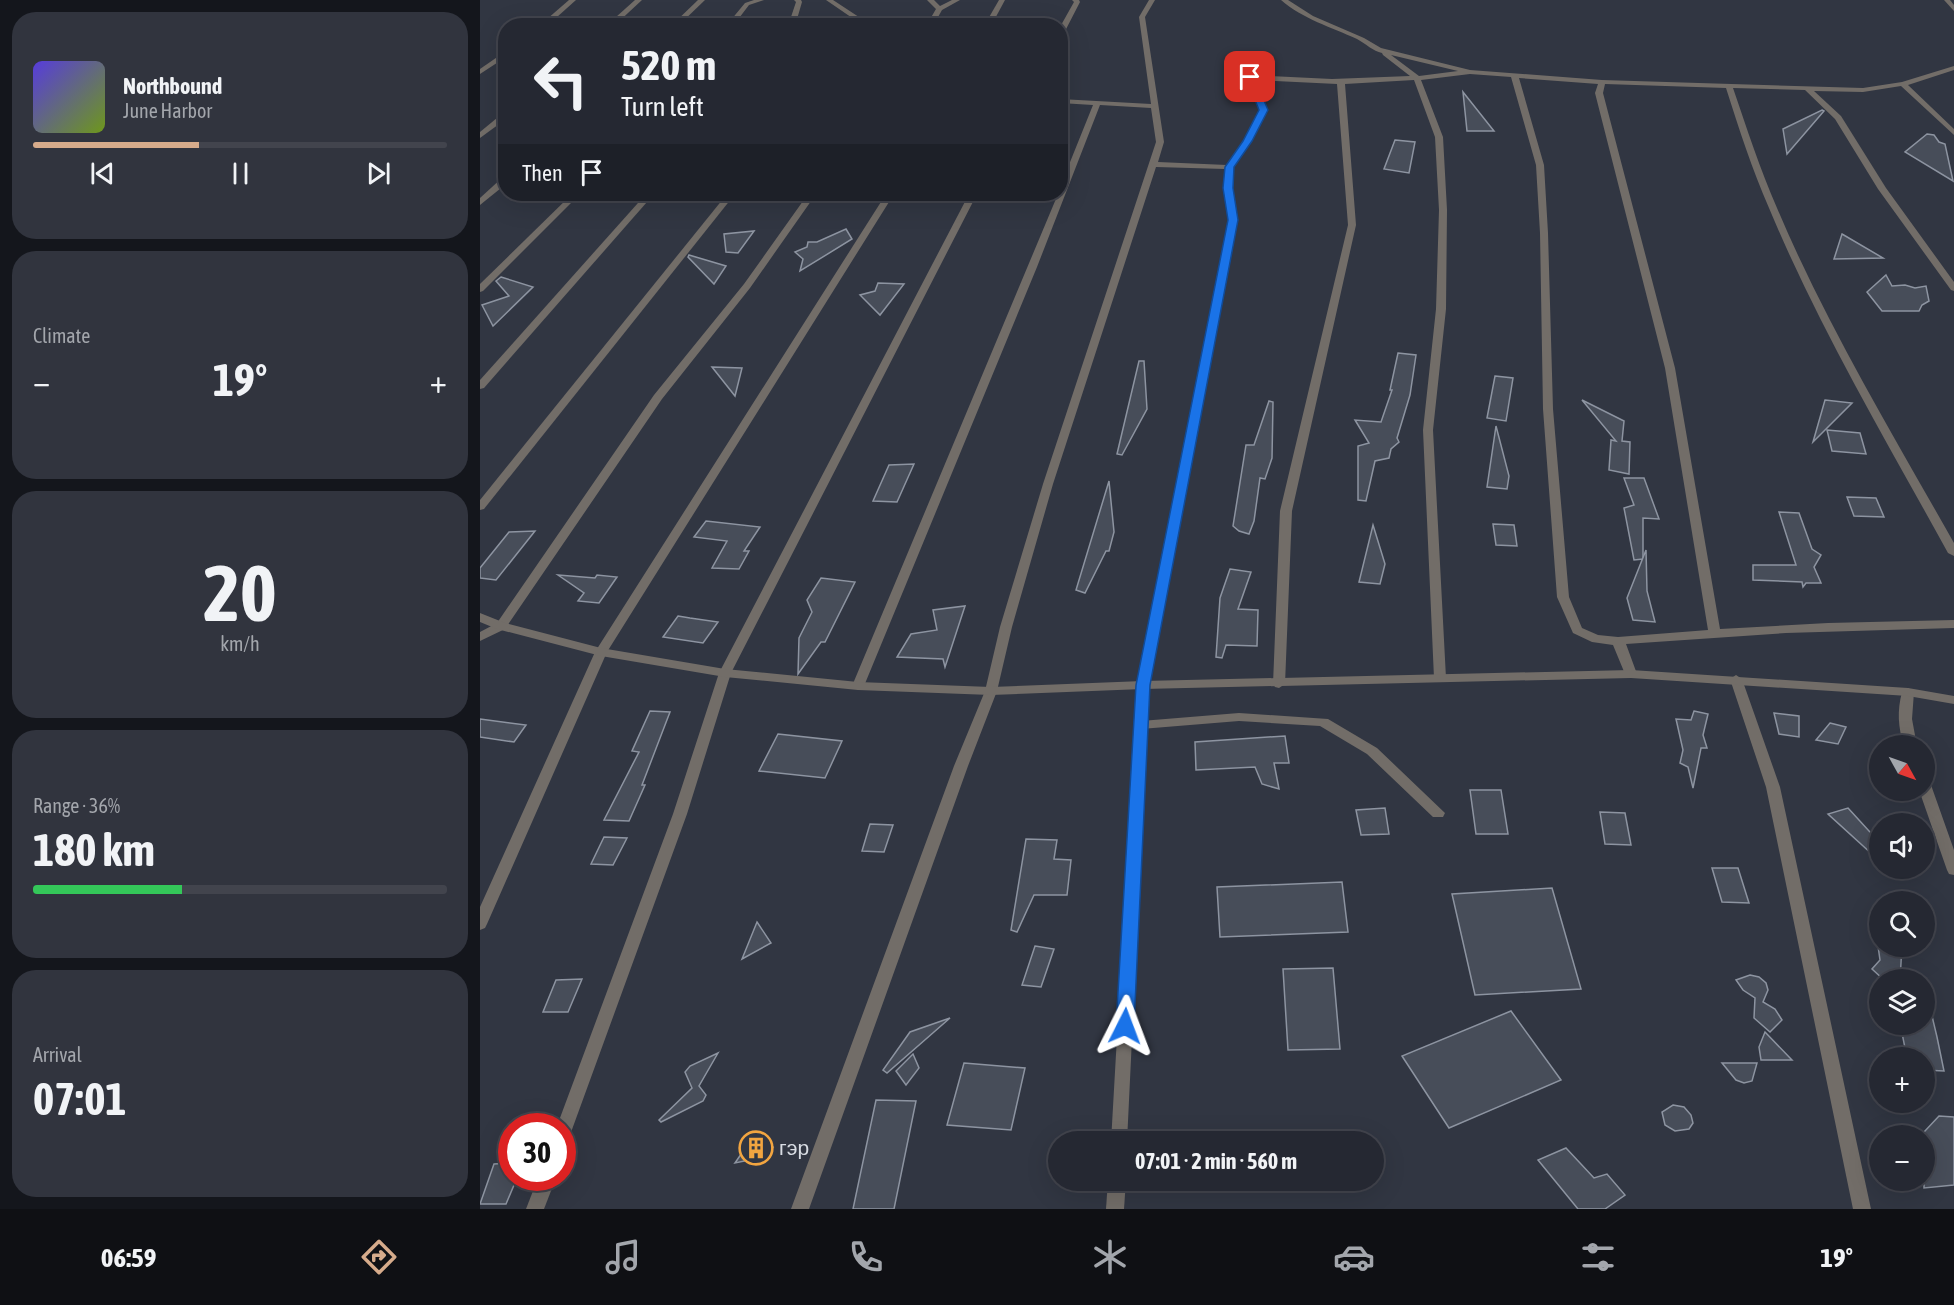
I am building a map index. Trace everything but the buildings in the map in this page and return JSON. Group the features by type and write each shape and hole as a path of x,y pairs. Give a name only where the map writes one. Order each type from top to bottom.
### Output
{"street":[{"path":"552,18 573,0"},
{"path":"618,18 639,0"},
{"path":"683,18 702,0"},
{"path":"736,18 747,4 761,0"},
{"path":"794,18 799,2 797,0"},
{"path":"829,0 857,18"},
{"path":"930,0 939,9"},
{"path":"933,18 939,9 957,0"},
{"path":"992,18 1002,0"},
{"path":"1068,19 1077,2 1075,0"},
{"path":"800,1209 961,766 991,691 1006,627 1048,484 1160,142 1142,17 1152,0"},
{"path":"1284,0 1311,16 1362,39 1416,77 1439,137 1443,210 1442,309 1428,430 1440,678"},
{"path":"1947,0 1954,9"},
{"path":"1379,50 1470,72 1515,77 1729,87 1863,90 1903,84 1954,68"},
{"path":"480,72 498,59"},
{"path":"1120,1131 1143,685 1233,220 1228,188 1229,167 1248,141 1264,110 1250,77 1289,82 1341,82 1470,72"},
{"path":"1515,77 1540,165 1548,409 1563,597 1577,630 1596,639 1618,641 1865,625 1954,624"},
{"path":"1279,684 1286,512 1352,225 1341,82"},
{"path":"1602,82 1599,93 1671,368 1715,633"},
{"path":"1903,84 1954,133"},
{"path":"1729,87 1776,219 1859,382 1954,553"},
{"path":"1808,89 1838,118 1882,189 1954,288"},
{"path":"1068,100 1155,106"},
{"path":"1068,178 1098,102"},
{"path":"480,136 498,121"},
{"path":"1153,164 1229,167"},
{"path":"480,202 498,186"},
{"path":"480,289 569,201"},
{"path":"480,386 644,201"},
{"path":"480,507 725,201"},
{"path":"480,637 501,626 658,397 747,286 807,201"},
{"path":"480,924 601,652 886,201"},
{"path":"570,1113 680,814 725,673 969,201"},
{"path":"858,686 1059,201"},
{"path":"480,617 501,626 601,652 725,673 858,686 991,691 1143,685 1279,684 1631,674 1736,679 1908,692 1954,699"},
{"path":"1618,641 1631,674"},
{"path":"1736,679 1773,787 1862,1209"},
{"path":"1907,735 1903,710 1908,692"},
{"path":"1141,725 1239,717 1323,722 1372,751 1438,813"},
{"path":"1930,801 1954,870"},
{"path":"535,1209 542,1191"},
{"path":"1115,1209 1116,1191"}],"place":[{"name":"гэр","path":"756,1148"}],"route":[{"path":"1125,1026 1143,685 1233,220 1228,188 1229,167 1248,141 1264,110 1250,77"}]}
